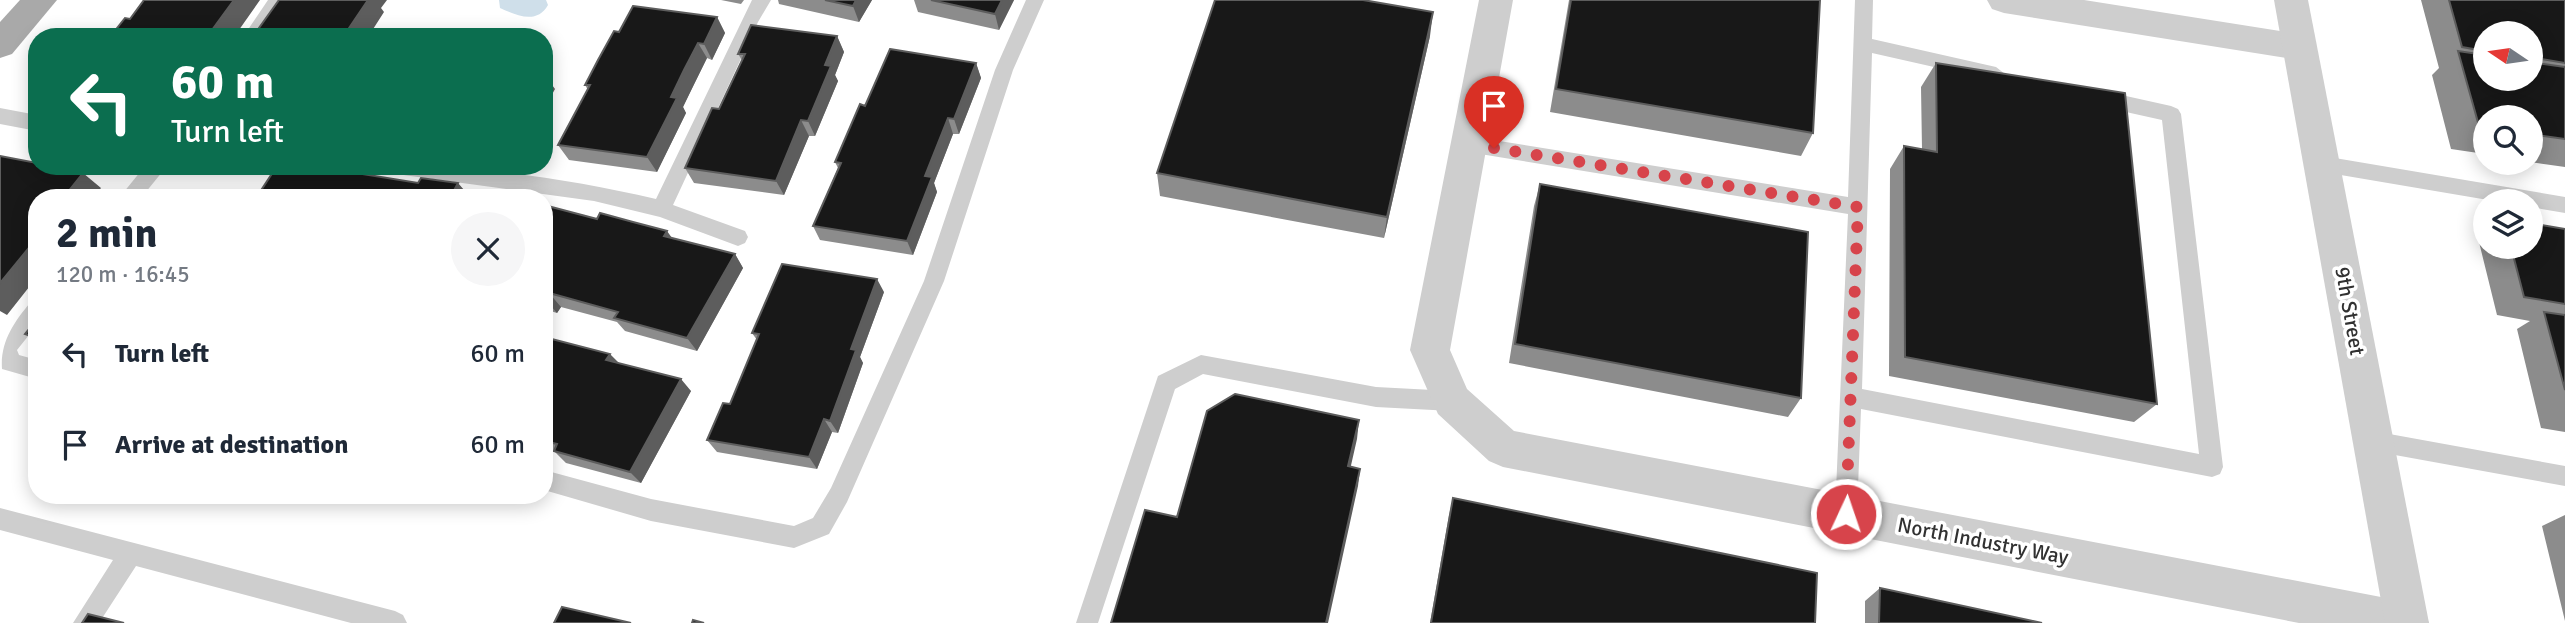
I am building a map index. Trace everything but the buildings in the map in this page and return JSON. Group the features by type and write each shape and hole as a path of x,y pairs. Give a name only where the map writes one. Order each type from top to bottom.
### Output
{"main road":[{"path":"0,45 40,0"}],"street":[{"path":"1452,401 1430,350 1496,0"},
{"path":"2004,0 2079,6 2299,47"},
{"name":"9th Street","path":"2291,0 2407,623"},
{"name":"North Industry Way","path":"1452,401 1503,448 2407,623"}],"lane":[{"path":"258,28 278,0"},
{"path":"661,209 750,19 762,0"},
{"path":"553,483 651,510 794,537 821,526 839,495 934,281 1004,70 1035,0"},
{"path":"1846,514 1864,0"},
{"path":"1863,44 2010,78"},
{"path":"1852,397 2212,467 2171,114 2077,93"},
{"path":"0,116 28,121"},
{"path":"1468,144 1858,207"},
{"path":"2323,164 2565,205"},
{"path":"137,189 149,175"},
{"path":"462,175 594,193 661,209 738,237"},
{"path":"28,320 6,348 10,362 28,367"},
{"path":"1087,622 1166,383 1201,364 1376,397 1452,401"},
{"path":"2374,441 2565,476"},
{"path":"0,519 87,539 130,555 395,623"},
{"path":"85,623 130,555"}],"shaded area":[{"path":"499,0 546,0 548,5 538,15 526,17 500,8"}],"route":[{"path":"1494,148 1858,207 1846,514"}]}
